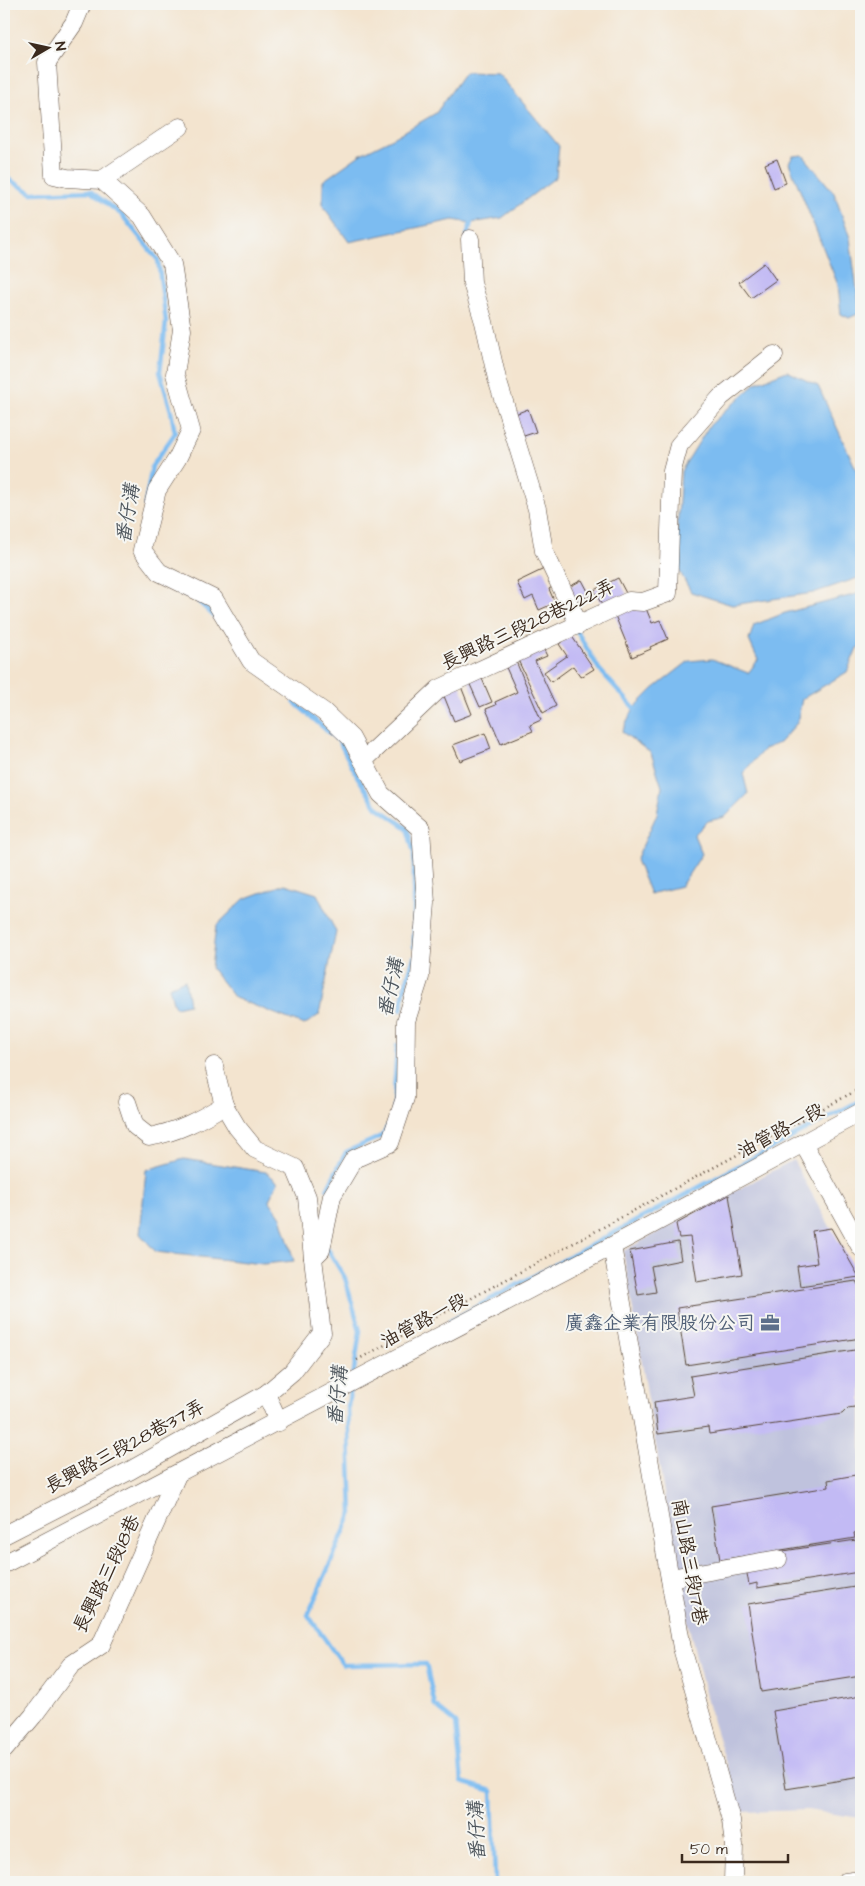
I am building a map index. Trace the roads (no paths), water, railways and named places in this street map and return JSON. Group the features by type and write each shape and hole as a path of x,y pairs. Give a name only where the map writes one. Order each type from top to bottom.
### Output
{"street":[{"path":"82,4 74,23 47,62 54,176 102,180 180,127"},
{"path":"102,180 142,216 172,264 182,330 175,374 191,430 177,459 157,490 142,550 159,572 214,599 251,661 324,712 350,738 381,794 421,829 426,903 420,977 406,1021 405,1098 390,1143 354,1159 332,1196 321,1250 313,1258"},
{"path":"470,239 472,283 484,322 499,388 537,509 544,551 579,625"},
{"name":"長興路三段28巷222弄","path":"363,761 439,689 629,602 643,602 668,592 672,471 678,445 721,397 774,355"},
{"name":"長興路三段28巷37弄","path":"4,1535 131,1470 266,1394 292,1372 322,1333 307,1197 295,1168 255,1149 237,1127 224,1106 214,1066"},
{"path":"127,1102 135,1126 149,1137 168,1134 190,1125 224,1106"},
{"name":"油管路一段","path":"4,1564 279,1422 861,1112"},
{"path":"802,1144 861,1248"},
{"name":"南山路三段17巷","path":"612,1246 682,1648 731,1820 734,1845 733,1882"},
{"path":"266,1394 279,1422"},
{"name":"長興路三段18巷","path":"4,1750 71,1666 101,1644 177,1475"},
{"path":"670,1578 778,1559"},
{"path":"845,1882 861,1880"}],"water":[{"path":"465,72 498,73 559,146 556,177 502,218 471,223 453,220 349,242 323,206 323,181 361,154 436,113"},
{"path":"803,155 834,193 850,238 860,313 849,318 841,314 838,285 789,163 793,156"},
{"path":"787,371 818,386 861,480 861,577 813,593 732,605 691,592 675,563 681,471 709,426 756,383"},
{"path":"861,593 861,646 857,648 847,672 802,699 797,723 779,743 764,749 743,773 748,794 725,817 708,821 694,835 702,854 681,886 650,894 636,860 657,814 662,787 651,753 622,732 634,708 653,689 689,661 712,659 748,673 758,660 749,640 754,625 785,613"},
{"path":"285,884 317,894 336,932 319,1015 304,1025 235,998 211,968 216,926 244,899"},
{"path":"185,980 189,1004 175,1007 169,987"},
{"path":"184,1159 266,1172 278,1182 269,1200 281,1217 294,1261 263,1264 156,1252 140,1234 146,1170"}],"waterway":[{"name":"番仔溝","path":"4,107 4,115"},
{"name":"番仔溝","path":"4,158 8,179 32,193 90,191 122,215 158,260 166,322 160,372 175,433 152,466 145,505"},
{"path":"467,236 471,223"},
{"name":"番仔溝","path":"138,558 147,576 187,595"},
{"name":"番仔溝","path":"198,601 216,618"},
{"path":"576,630 599,669 634,708"},
{"name":"番仔溝","path":"294,702 339,741 357,776 377,807 407,828 414,853 414,947"},
{"name":"番仔溝","path":"401,1010 404,990 414,957"},
{"name":"番仔溝","path":"393,1110 397,1045"},
{"path":"450,1321 861,1100"},
{"name":"番仔溝","path":"327,1189 346,1152 382,1136 388,1126"},
{"name":"番仔溝","path":"327,1248 345,1278 360,1331 353,1377"},
{"name":"番仔溝","path":"351,1387 348,1406 352,1513 308,1615 343,1665 426,1664 435,1706 456,1723 462,1782 492,1791 495,1882"}],"place":[{"name":"廣鑫企業有限股份公司","path":"770,1323"}]}
